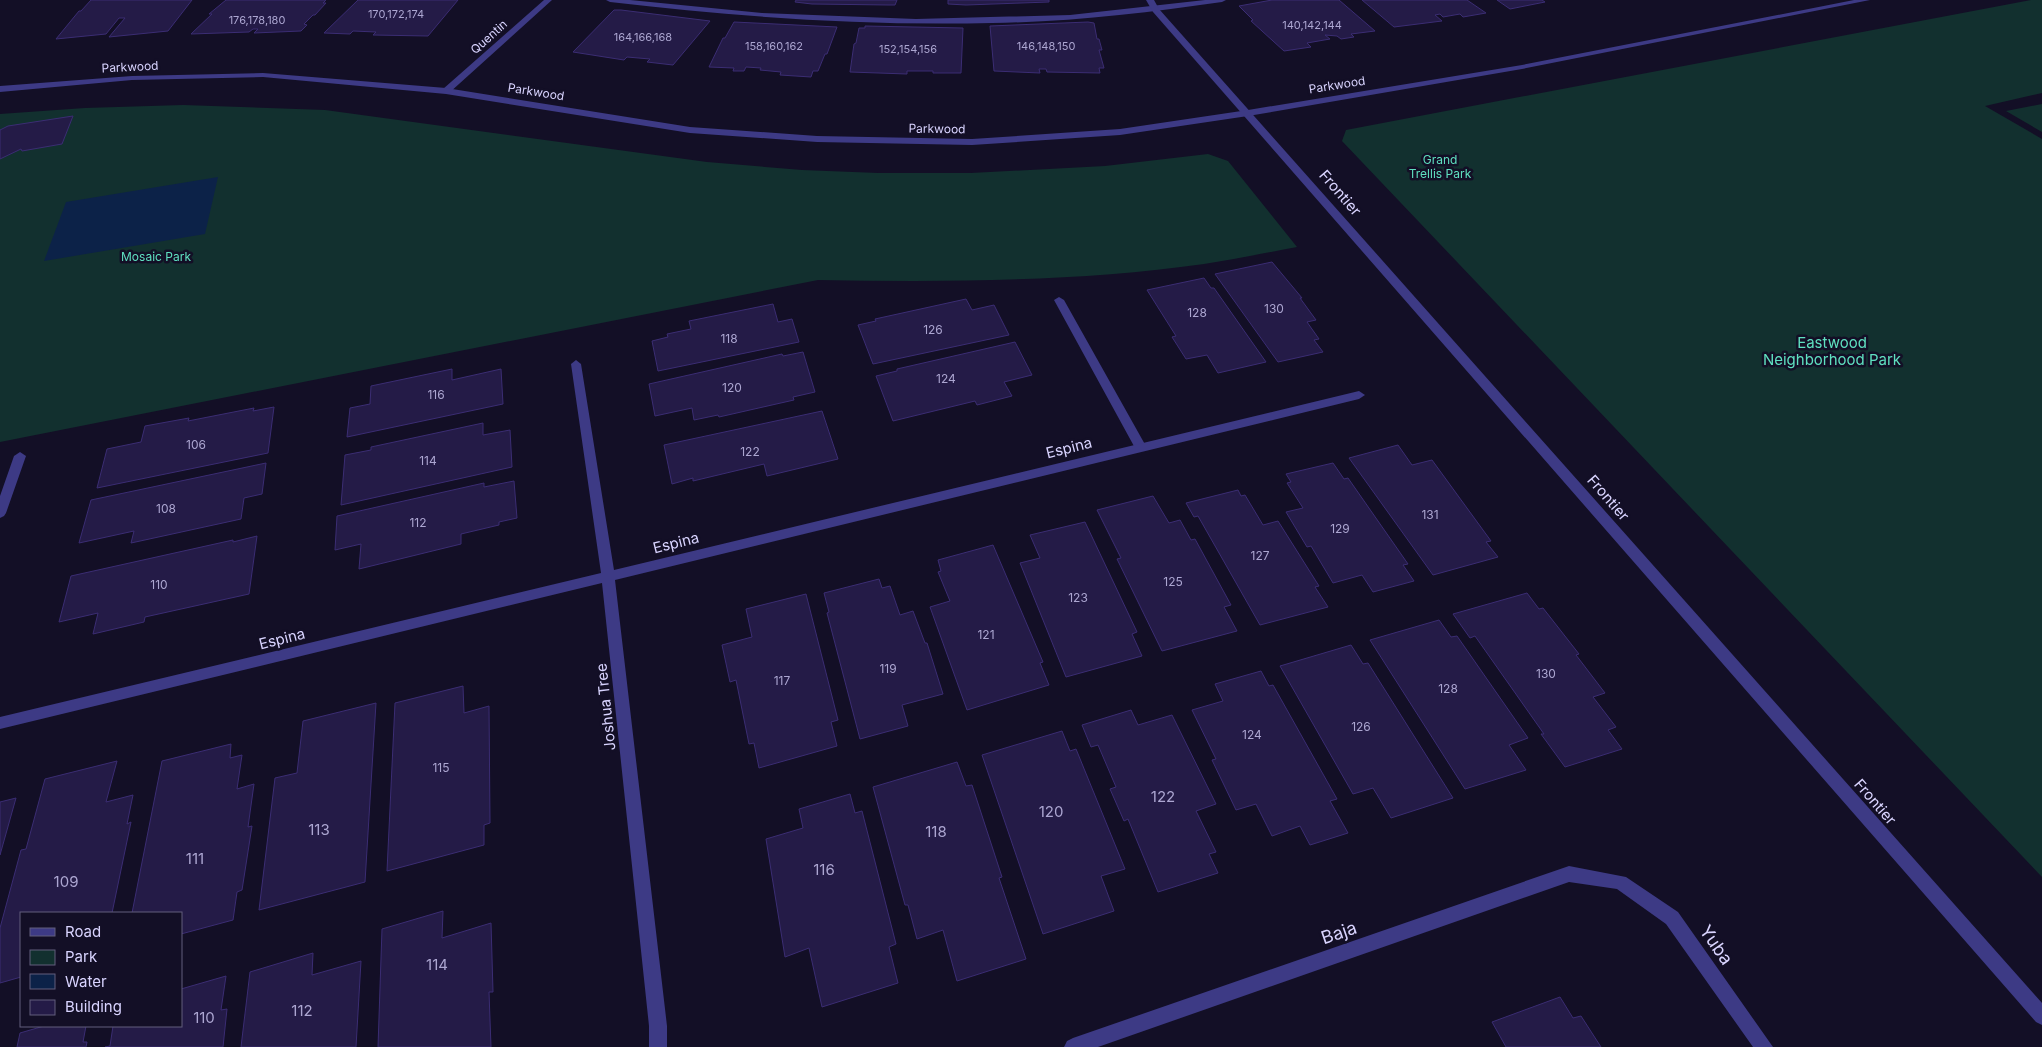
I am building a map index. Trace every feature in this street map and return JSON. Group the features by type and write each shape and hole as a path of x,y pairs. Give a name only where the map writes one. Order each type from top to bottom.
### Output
{"street":[{"name":"Quentin","path":"446,91 548,0"},
{"path":"610,0 719,12 871,21 998,20 1156,10 1222,0"},
{"name":"Frontier","path":"1150,0 1156,10 2042,1016"},
{"name":"Parkwood","path":"0,89 132,78 263,76 446,91 690,130 816,139 972,142 1120,132 1248,113 1522,67 1840,2 1866,0"},
{"path":"1059,300 1140,448"},
{"name":"Joshua Tree","path":"576,364 608,576 658,1026 658,1047"},
{"name":"Espina","path":"0,723 1359,395"},
{"path":"0,513 20,456"},
{"name":"Baja","path":"1073,1047 1570,874 1620,882"},
{"name":"Yuba","path":"1620,882 1672,918 1764,1047"}],"green space":[{"name":"Eastwood Neighborhood Park","path":"2031,0 2042,0 2042,93 1985,106 2042,139 2042,877 1342,141 1346,130"},
{"path":"2042,104 2042,132 2006,111"},
{"name":"Mosaic Park","path":"183,105 325,110 707,162 802,170 878,173 971,173 1105,166 1208,154 1228,161 1297,247 1204,264 1060,278 963,281 818,280 0,442 0,114 85,108"}],"water":[{"path":"218,177 205,234 44,261 66,202"}],"building":[{"path":"91,0 192,0 168,31 109,37 125,18 119,18 106,34 56,39 79,11"},
{"path":"226,0 326,0 323,3 326,3 304,24 307,25 301,31 254,33 258,29 253,29 249,32 191,34 212,14 209,14"},
{"path":"358,0 458,0 428,36 373,35 376,32 353,31 350,34 324,33"},
{"path":"796,0 897,0 895,5 889,5 812,4 795,2"},
{"path":"948,0 1049,0 1049,2 966,5 948,4"},
{"path":"1272,0 1339,0 1375,31 1351,34 1354,37 1341,39 1337,36 1325,35 1330,39 1307,43 1311,47 1284,51 1251,21 1253,20 1239,6"},
{"path":"1362,0 1467,0 1486,13 1463,17 1460,14 1443,17 1440,14 1435,15 1442,21 1394,27"},
{"path":"1497,0 1542,0 1545,2 1510,9"},
{"path":"614,10 710,21 673,65 647,62 650,59 627,57 624,60 573,52"},
{"path":"734,22 837,27 827,54 825,54 818,71 813,71 811,77 780,75 781,72 760,70 761,68 746,67 744,71 733,71 734,68 709,67 723,38 725,38"},
{"path":"1094,23 1097,39 1099,39 1102,50 1099,50 1104,68 1099,68 1100,73 1047,72 1046,69 1039,69 1040,73 994,71 990,26"},
{"path":"865,26 963,28 961,73 933,73 933,71 907,71 907,74 850,72 854,44 856,43 859,28 865,28"},
{"path":"73,116 62,144 22,151 21,149 0,159 0,130 8,126"},
{"path":"1272,262 1302,298 1300,298 1316,320 1307,322 1319,339 1314,340 1323,352 1278,362 1215,274"},
{"path":"1204,278 1211,288 1214,288 1266,362 1218,373 1207,355 1186,359 1172,337 1176,336 1147,290"},
{"path":"966,299 972,310 994,305 1009,335 873,364 858,325 876,321 875,319"},
{"path":"773,304 778,322 792,319 799,342 658,371 652,341 668,337 667,334 691,329 689,321"},
{"path":"1015,342 1032,375 1004,382 1012,396 977,405 975,401 893,421 876,376 897,371 897,369"},
{"path":"803,352 815,392 793,397 794,400 719,417 718,415 694,420 692,408 655,416 649,384 782,354 783,356"},
{"path":"452,369 452,380 501,369 503,404 347,437 350,408 370,404 371,386"},
{"path":"274,407 268,453 97,488 107,449 141,442 145,426 189,418 188,421 254,408 253,411"},
{"path":"822,411 838,459 767,476 764,464 693,481 693,478 672,484 664,445"},
{"path":"483,423 483,435 510,430 512,467 341,505 345,455 371,450 371,447"},
{"path":"1398,445 1412,465 1432,460 1491,541 1486,542 1498,557 1433,575 1349,458"},
{"path":"266,463 262,494 244,498 241,519 131,543 134,531 79,543 91,500"},
{"path":"1333,463 1344,479 1348,478 1408,564 1403,565 1414,581 1373,592 1362,575 1333,583 1311,546 1307,547 1286,512 1303,508 1287,483 1291,482 1286,474"},
{"path":"514,481 517,518 499,522 499,525 461,534 461,544 359,569 361,544 335,550 337,516 484,483 484,487"},
{"path":"1238,490 1241,496 1245,495 1263,525 1278,521 1319,586 1315,587 1328,607 1260,625 1198,516 1194,517 1186,503"},
{"path":"1153,496 1169,523 1180,520 1191,540 1195,539 1231,605 1224,607 1237,631 1162,651 1117,559 1121,558 1097,510"},
{"path":"1085,522 1137,632 1132,634 1142,656 1066,677 1020,563 1040,558 1030,535"},
{"path":"257,536 249,594 145,617 144,622 93,634 98,613 59,622 71,576"},
{"path":"993,545 1043,662 1040,663 1049,685 967,710 930,607 950,601 938,572 941,571 938,560"},
{"path":"879,579 882,588 890,586 900,615 913,611 925,643 927,643 943,694 902,705 908,726 860,739 827,613 829,612 824,593"},
{"path":"1527,593 1539,609 1543,608 1579,654 1576,655 1605,693 1593,697 1616,727 1608,730 1622,749 1565,767 1475,636 1470,638 1453,614"},
{"path":"806,594 838,720 831,722 837,746 759,768 754,743 749,744 736,680 730,682 722,645 752,637 746,609"},
{"path":"1439,620 1451,637 1457,636 1528,738 1509,745 1526,770 1465,789 1370,640"},
{"path":"1351,645 1363,664 1368,663 1453,798 1391,818 1373,788 1353,794 1280,666"},
{"path":"1261,671 1269,686 1273,685 1337,799 1330,801 1348,833 1310,845 1300,826 1272,836 1256,804 1236,810 1212,760 1216,759 1192,710 1223,701 1215,684"},
{"path":"463,686 464,713 489,706 490,823 484,825 484,845 387,871 395,703"},
{"path":"376,703 365,882 259,910 275,778 297,773 303,721"},
{"path":"1131,710 1138,725 1172,715 1216,804 1196,811 1216,852 1209,854 1218,873 1158,892 1128,819 1124,821 1110,789 1116,787 1098,745 1091,747 1082,725"},
{"path":"1062,731 1070,751 1076,749 1125,869 1101,876 1114,911 1043,934 982,755"},
{"path":"231,744 230,758 242,755 237,789 254,784 248,827 252,826 242,890 237,892 233,920 182,934 182,912 132,912 162,761"},
{"path":"117,761 106,802 133,795 127,824 131,822 112,912 20,912 20,977 0,983 0,928 21,850 26,849 45,779"},
{"path":"957,762 966,786 972,785 1002,877 999,878 1026,959 957,981 943,930 917,939 908,905 905,905 873,787"},
{"path":"850,794 855,813 862,811 896,944 889,947 898,983 822,1007 809,948 785,957 766,839 803,828 799,809"},
{"path":"16,798 0,855 0,802"},
{"path":"443,911 442,938 491,923 493,992 489,992 491,1047 378,1047 382,929"},
{"path":"313,953 312,975 361,961 356,1047 241,1047 250,972"},
{"path":"226,976 221,1010 227,1009 223,1047 105,1047 110,1046 113,1027 182,1027 182,989"},
{"path":"1560,997 1573,1018 1581,1016 1601,1047 1506,1047 1492,1022"},
{"path":"41,1027 86,1027 83,1042 87,1042 86,1047 17,1047 20,1033"}],"park label":[{"name":"Grand Trellis Park","path":"1440,167"}]}
